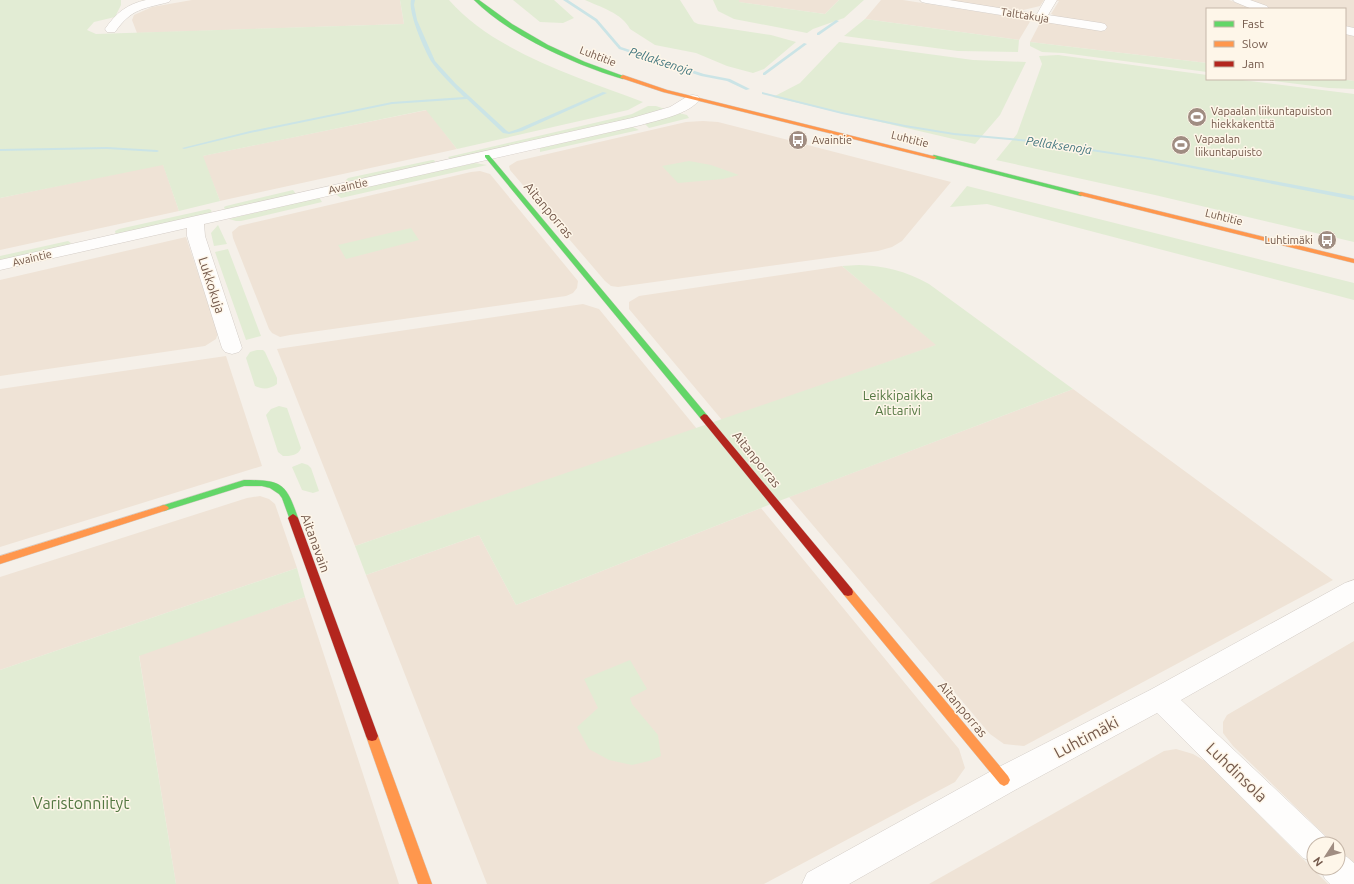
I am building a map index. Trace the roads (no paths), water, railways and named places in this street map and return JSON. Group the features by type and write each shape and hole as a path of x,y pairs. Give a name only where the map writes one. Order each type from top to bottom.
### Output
{"street":[{"path":"111,29 120,15 126,11 140,5 165,0"},
{"name":"Luhtitie","path":"476,0 502,21 549,49 612,74 693,99 1354,261"},
{"name":"Talttakuja","path":"926,0 1101,27"},
{"path":"1041,18 1051,0"},
{"path":"1239,0 1260,8"},
{"name":"Avaintie","path":"0,265 636,122 675,110 693,99"},
{"name":"Aitanporras","path":"487,156 674,382 728,444 767,494 1004,780"},
{"name":"Lukkokuja","path":"195,221 196,236 232,348"},
{"name":"Aitanavain","path":"0,560 244,483 258,482 277,486 286,497 425,884"},
{"name":"Luhtimäki","path":"818,884 1004,780 1160,698 1354,590"},
{"name":"Luhdinsola","path":"1160,698 1306,839"},
{"path":"1344,876 1352,884"}],"waterway":[{"path":"413,0 412,5 415,20 433,61 454,85 468,98"},
{"name":"Pellaksenoja","path":"565,0 596,20 620,48 703,75 728,80 748,89"},
{"path":"818,34 837,21"},
{"path":"764,74 805,44"},
{"path":"468,98 505,132 509,133 520,130 605,93"},
{"name":"Pellaksenoja","path":"764,93 842,113 905,126 954,134 1031,141 1151,159 1354,198"},
{"path":"184,148 250,132 392,103 468,98"},
{"path":"0,150 107,148 157,151"}],"place":[{"name":"Vapaalan liikuntapuiston hiekkakenttä","path":"1197,117"},
{"name":"Avaintie","path":"798,140"},
{"name":"Vapaalan liikuntapuisto","path":"1181,145"},
{"name":"Luhtimäki","path":"1327,240"}],"park label":[{"name":"Leikkipaikka Aittarivi","path":"898,402"},
{"name":"Varistonniityt","path":"81,803"}]}
